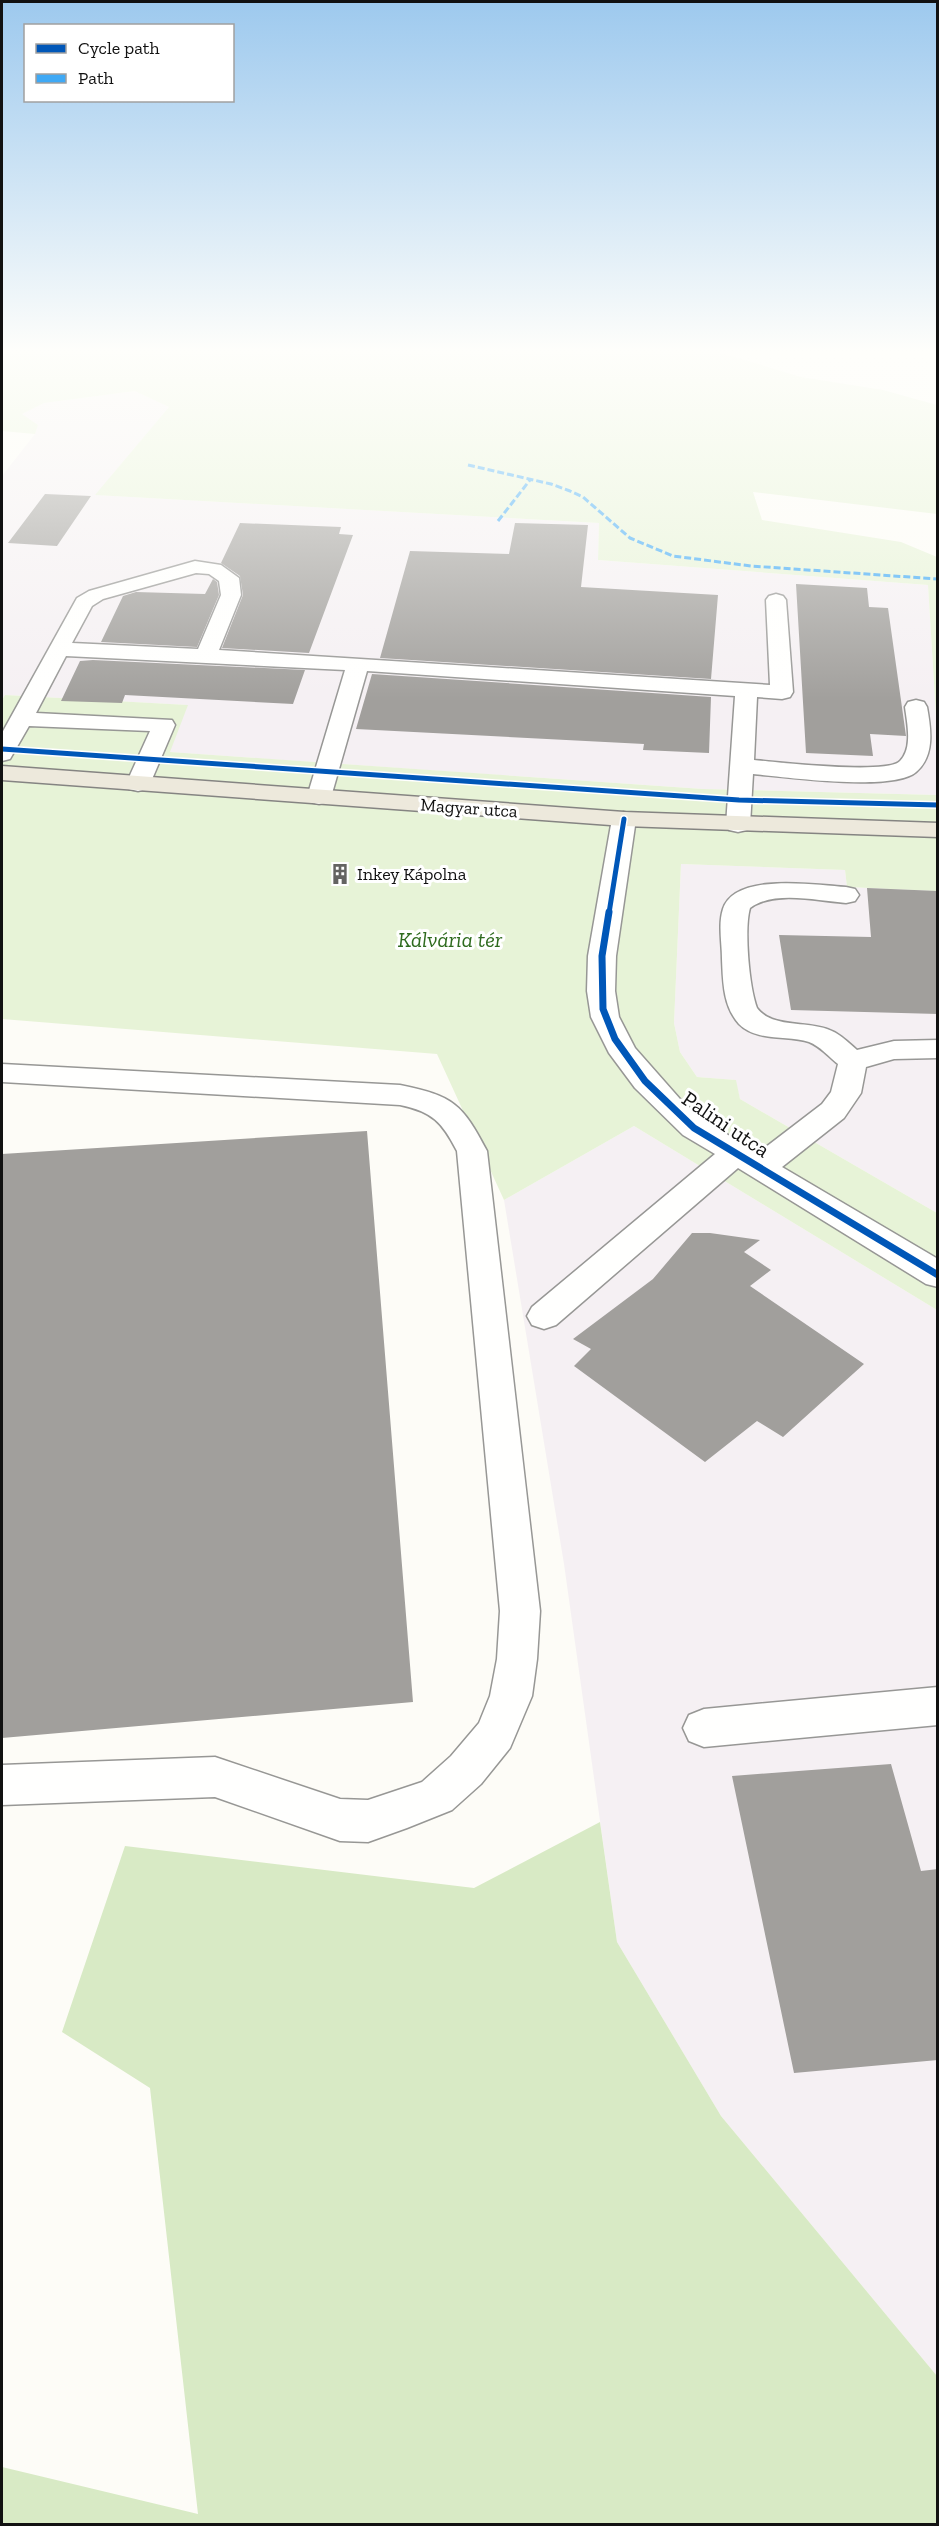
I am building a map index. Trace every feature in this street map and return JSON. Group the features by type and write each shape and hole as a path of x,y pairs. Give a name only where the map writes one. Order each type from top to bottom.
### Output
{"main road":[{"name":"Magyar utca","path":"2,773 624,819 738,825 938,830"}],"street":[{"path":"2,754 84,602 96,595 184,570 205,567 222,572 229,578 232,586 231,595 206,656"},
{"path":"59,649 358,664 782,692 776,600"},
{"path":"319,797 358,664"},
{"path":"738,825 747,691"},
{"path":"4,702 26,711 164,725 138,784"},
{"path":"741,766 866,775 897,773 906,769 916,755 920,738 916,707"},
{"name":"Palini utca","path":"624,819 602,956 602,1000 608,1025 634,1064 667,1105 694,1128 938,1275"},
{"path":"846,895 758,893 739,903 735,910 734,921 740,995 744,1010 754,1020 765,1026 823,1038 853,1062"},
{"path":"853,1062 884,1051 905,1047 938,1049"},
{"path":"544,1316 747,1161 833,1111 841,1102 853,1062"},
{"path":"2,1073 400,1095 428,1101 446,1110 457,1122 472,1151 520,1611 517,1659 511,1696 495,1735 466,1770 437,1796 407,1808 368,1821 340,1820 215,1777 2,1785"},
{"path":"704,1728 938,1706"}],"shaded area":[{"path":"9,467 119,467 96,495 599,523 598,560 928,585 937,732 937,795 703,789 169,752 187,705 5,695 2,700 2,476"},
{"path":"681,864 845,870 847,887 937,891 937,1213 740,1099 735,1080 697,1077 680,1052 674,1023"},
{"path":"634,1126 937,1310 937,2376 721,2116 617,1942 564,1564 504,1200"}],"green space":[{"path":"119,467 937,467 937,514 753,492 762,520 901,542 937,557 937,732 928,585 598,560 599,523 95,495"},
{"name":"Kálvária tér","path":"5,695 188,705 170,752 703,789 937,795 937,891 847,887 845,870 681,864 674,1023 680,1052 697,1077 736,1080 740,1099 937,1213 937,1310 634,1126 504,1200 437,1054 2,1019 2,700"},
{"path":"600,1822 617,1942 721,2116 937,2376 937,2524 2,2524 2,2467 198,2514 150,2088 62,2032 125,1846 474,1888"}],"building":[{"path":"45,494 91,496 57,546 8,543"},
{"path":"240,523 341,527 339,534 353,535 309,653 222,648 243,595 240,576 221,563"},
{"path":"515,523 588,525 581,587 718,595 711,679 380,658 410,551 509,554"},
{"path":"213,579 217,582 219,595 197,647 101,642 123,596 136,592 205,594"},
{"path":"796,584 867,588 869,607 888,608 906,736 870,734 873,756 806,753"},
{"path":"80,661 305,670 293,704 125,695 122,703 61,701"},
{"path":"372,674 711,697 709,753 643,750 644,744 356,729"},
{"path":"867,888 938,891 938,1014 791,1010 779,935 871,937"},
{"path":"367,1131 413,1702 2,1738 2,1154"},
{"path":"692,1233 710,1233 760,1240 744,1252 771,1270 750,1286 864,1364 783,1437 757,1421 705,1462 574,1366 591,1349 573,1339 653,1279"},
{"path":"891,1764 921,1871 938,1869 938,2060 794,2073 732,1776"}],"marked path":[{"path":"476,467 551,484 570,491 583,497 630,538 673,556 751,566 938,579"},
{"path":"498,521 530,480"}],"cycle path":[{"path":"2,749 739,800 938,805"},
{"path":"624,819 602,956 601,982 605,1017 624,1053 657,1094 694,1128 938,1275"}],"place":[{"name":"Inkey Kápolna","path":"340,874"}]}
